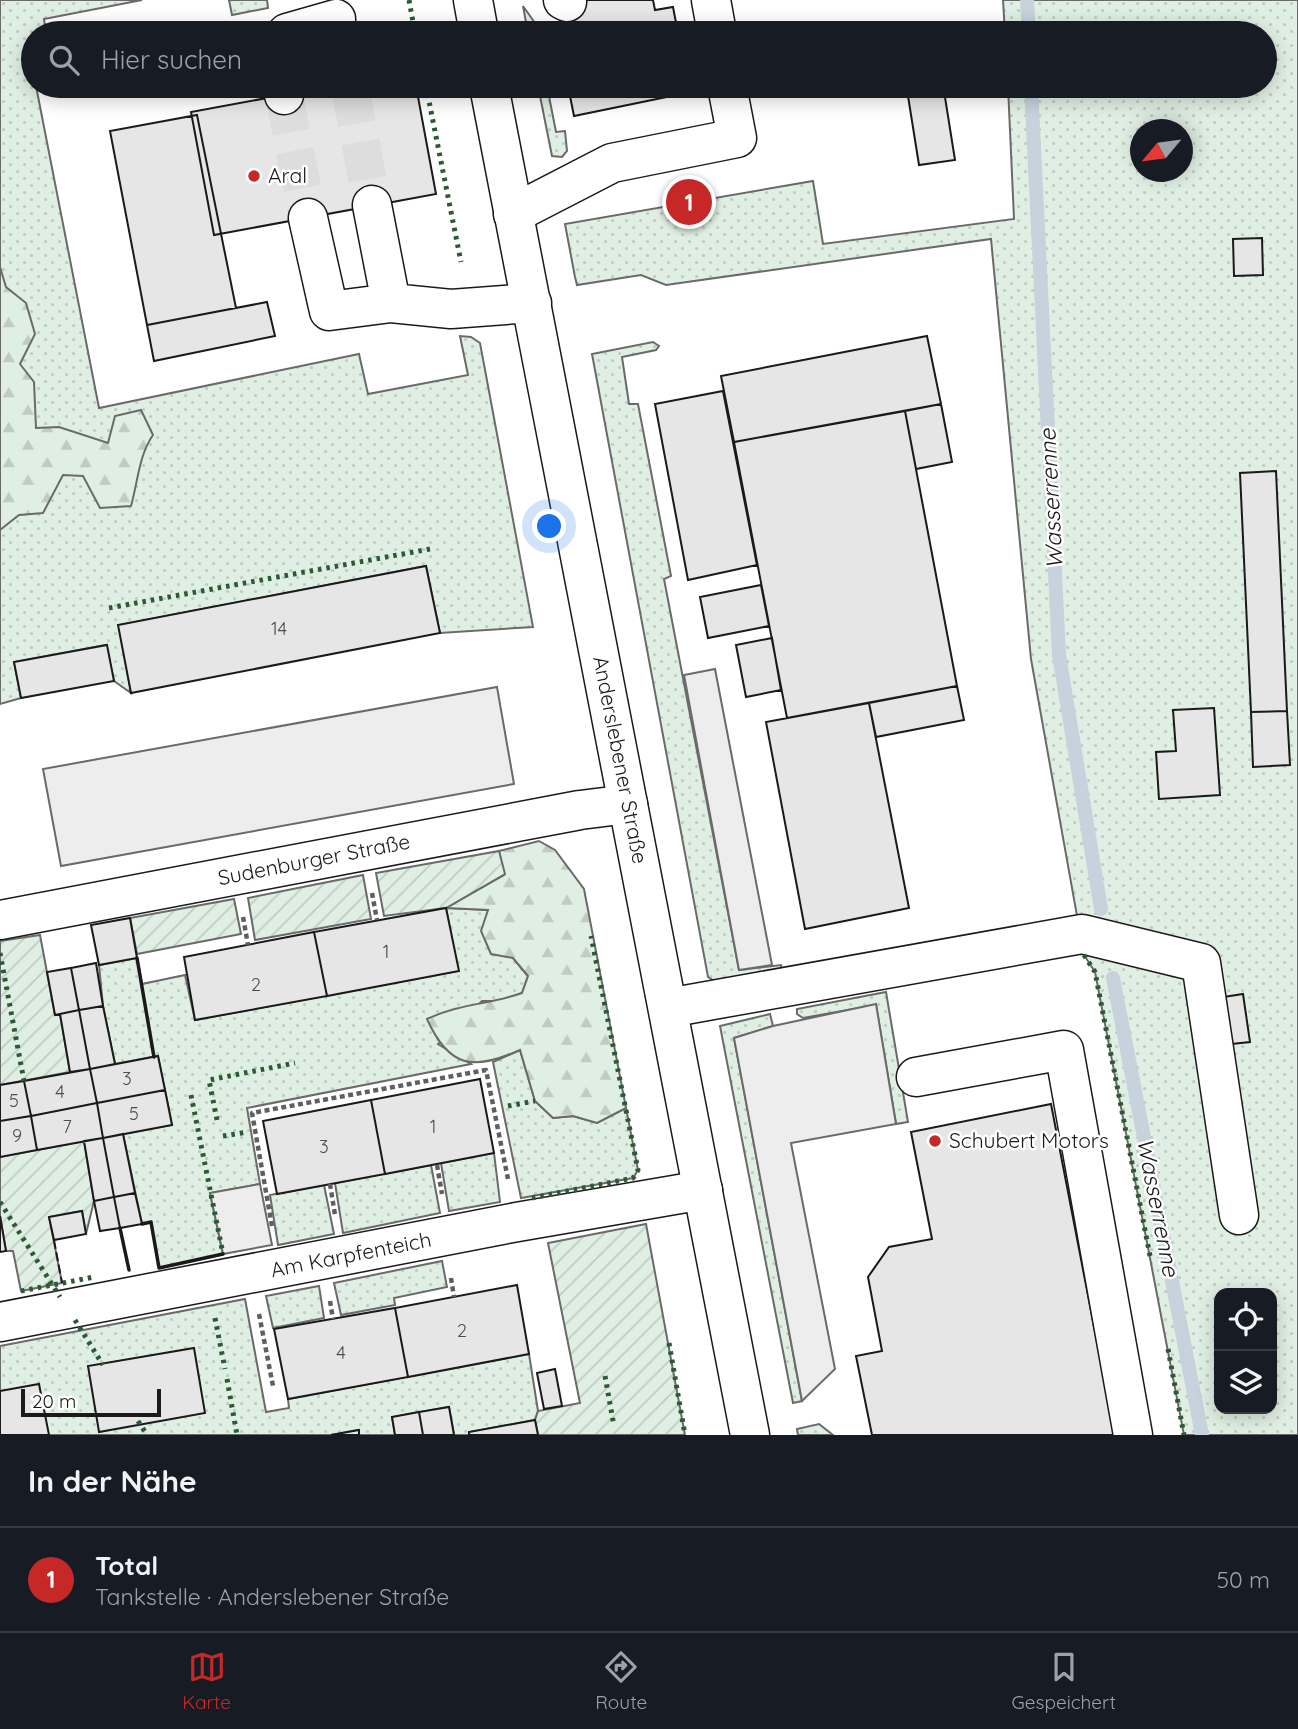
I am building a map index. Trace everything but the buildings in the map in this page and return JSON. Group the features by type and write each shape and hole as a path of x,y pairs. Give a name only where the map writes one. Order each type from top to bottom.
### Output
{"main road":[{"path":"473,0 477,21"},
{"path":"711,0 715,21"},
{"name":"Anderslebener Straße","path":"491,98 750,1435"},
{"path":"513,214 612,163 737,138 729,98"},
{"path":"372,205 391,303"},
{"path":"308,218 330,311 391,303 451,309 532,303"},
{"name":"Sudenburger Straße","path":"0,920 580,810 628,804"},
{"path":"667,1008 1082,934 1201,963 1239,1215"},
{"path":"916,1077 1064,1050 1133,1435"},
{"name":"Am Karpfenteich","path":"0,1322 517,1222 703,1190"}],"path":[{"path":"280,1268 252,1114 486,1070 517,1222"}],"green space":[{"path":"0,0 142,0 44,21 21,21 21,98 38,98 99,408 359,354 368,394 468,375 460,336 471,337 480,343 533,627 440,633 426,566 119,625 131,693 114,681 106,645 14,662 21,698 0,704"},
{"path":"229,0 267,0 268,8 232,15"},
{"path":"1003,0 1298,0 1298,1435 1184,1435 1095,972 1084,955 1031,659 991,239 666,285 641,275 577,285 565,224 813,181 823,244 1014,219 1009,98 1277,98 1277,21 1004,21"},
{"path":"523,6 534,21 526,21"},
{"path":"540,98 549,98 556,132 565,131 567,151 562,157 552,156"},
{"path":"0,267 6,287 26,303 35,334 20,364 34,382 36,428 59,427 108,443 115,416 141,410 153,435 142,460 131,506 100,508 83,476 63,475 43,513 19,515 0,530"},
{"path":"653,342 659,346 656,350 622,357 629,404 638,404 671,576 664,579 739,970 781,965 783,975 719,984 708,977 592,354"},
{"path":"539,841 555,850 584,889 626,1108 597,1123 573,1116 553,1118 535,1101 520,1050 489,1061 464,1061 444,1047 427,1019 522,993 528,976 513,958 491,954 481,931 488,910 446,908 504,875 499,851"},
{"path":"499,851 505,874 446,908 384,916 376,873"},
{"path":"363,875 371,919 255,940 248,898"},
{"path":"234,899 241,934 137,954 130,918"},
{"path":"446,908 489,910 513,958 528,976 522,993 499,1001 482,1001 438,1044 471,1064 247,1108 260,1184 210,1193 223,1254 159,1268 151,1222 142,1224 123,1134 172,1125 158,1056 115,1064 103,1006 99,965 137,958 142,984 185,975 195,1020 458,971"},
{"path":"40,935 55,1015 60,1014 70,1072 0,1085 0,941"},
{"path":"886,992 908,1122 896,1124 876,1005 803,1018 797,1014 797,1009"},
{"path":"770,1014 773,1026 734,1038 802,1401 793,1403 720,1026"},
{"path":"520,1050 535,1101 553,1118 573,1116 597,1123 626,1108 638,1170 633,1178 521,1198 493,1062"},
{"path":"84,1141 94,1201 86,1234 82,1211 49,1217 62,1283 21,1291 13,1251 6,1251 0,1216 0,1157"},
{"path":"494,1153 500,1202 449,1211 441,1163"},
{"path":"431,1165 440,1213 343,1233 335,1183"},
{"path":"324,1185 334,1234 278,1245 270,1195"},
{"path":"646,1224 685,1435 538,1435 535,1420 538,1411 580,1403 548,1243"},
{"path":"442,1261 447,1287 394,1298 395,1305 341,1315 334,1283"},
{"path":"319,1286 324,1318 273,1328 266,1296"},
{"path":"245,1299 266,1412 289,1408 288,1399 529,1354 538,1411 535,1420 469,1432 469,1435 451,1435 454,1434 449,1407 392,1417 395,1435 359,1435 358,1430 331,1435 0,1435 0,1346"},
{"path":"819,1424 833,1435 798,1435 797,1429"}],"shaded area":[{"path":"715,669 772,965 739,970 684,675"},
{"path":"497,687 514,784 61,866 43,769"},
{"path":"876,1004 896,1124 791,1143 835,1369 802,1401 734,1038 773,1026"},
{"path":"260,1184 272,1245 223,1254 210,1193"}],"waterway":[{"name":"Wasserrenne","path":"1027,0 1028,21"},
{"name":"Wasserrenne","path":"1032,98 1059,655 1101,909"},
{"name":"Wasserrenne","path":"1113,978 1202,1435"}],"tunnel":[{"path":"285,98 308,218"},
{"path":"352,98 372,205"}],"hedge":[{"path":"409,0 413,21"},
{"path":"428,98 461,262"},
{"path":"109,608 430,549"},
{"path":"532,1198 633,1178 638,1170 591,936"},
{"path":"0,953 24,1081"},
{"path":"1084,955 1095,972 1150,1256"},
{"path":"217,1120 209,1080 295,1063"},
{"path":"191,1095 223,1254"},
{"path":"508,1106 535,1101"},
{"path":"223,1136 248,1132"},
{"path":"0,1202 60,1297"},
{"path":"21,1291 94,1277"},
{"path":"215,1318 225,1369"},
{"path":"75,1320 103,1365"},
{"path":"669,1343 685,1435"},
{"path":"1168,1349 1184,1435"},
{"path":"605,1376 614,1426"},
{"path":"227,1379 237,1435"},
{"path":"138,1421 147,1435"}],"fence":[{"path":"54,1240 62,1283"}],"wall":[{"path":"137,958 154,1057"},
{"path":"142,1224 151,1222 159,1268 223,1254"},
{"path":"120,1228 129,1270"}],"place":[{"name":"Aral","path":"254,176"},
{"name":"Total","path":"689,202"},
{"name":"Schubert Motors","path":"935,1141"}]}
